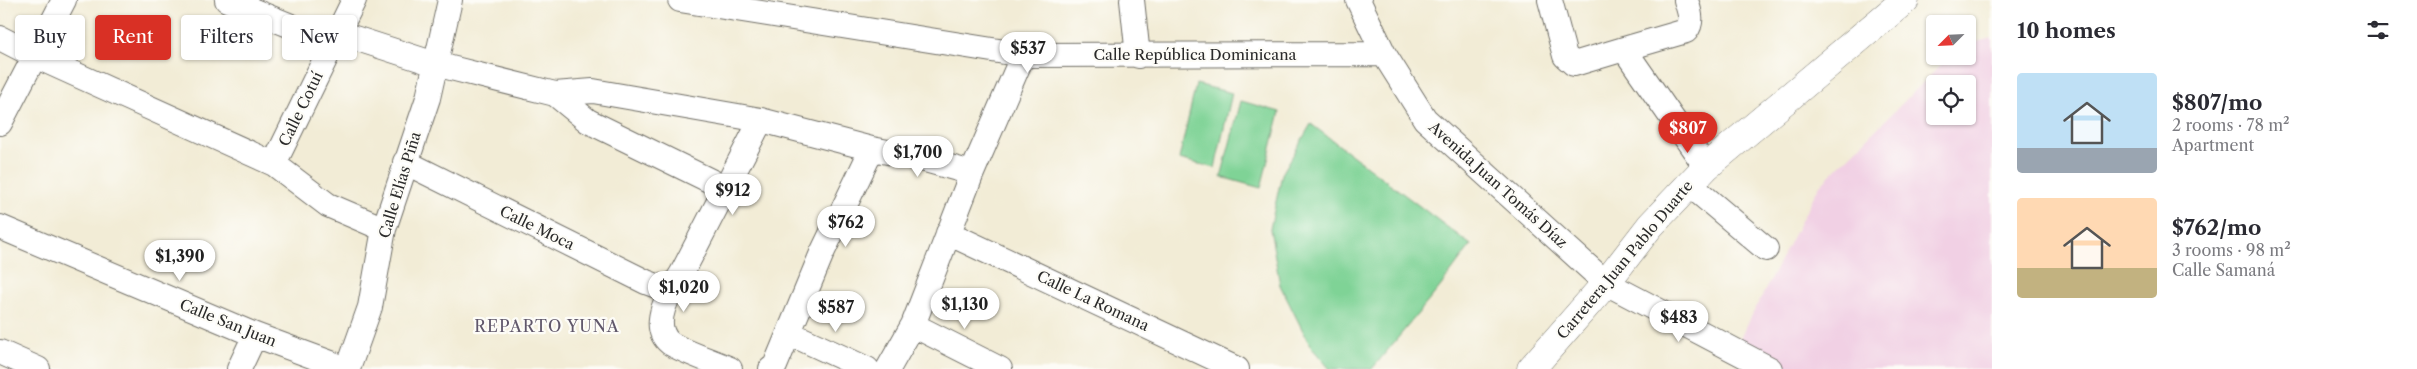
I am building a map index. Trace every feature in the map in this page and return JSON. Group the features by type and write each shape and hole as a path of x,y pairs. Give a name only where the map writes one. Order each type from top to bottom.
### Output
{"main road":[{"name":"Carretera Juan Pablo Duarte","path":"1531,369 1606,283 1650,226 1697,176 1905,0"}],"street":[{"path":"56,15 64,0"},
{"path":"227,0 282,19"},
{"name":"Calle Cotuí","path":"347,15 354,0"},
{"name":"Calle Elías Piña","path":"348,369 370,307 384,229 428,98 450,0"},
{"name":"Calle República Dominicana","path":"680,0 752,6 1023,55 1384,54"},
{"path":"1132,0 1138,56"},
{"name":"Avenida Juan Tomás Díaz","path":"1358,0 1384,54 1425,119 1606,283 1762,367"},
{"path":"1550,0 1565,56 1574,64 1686,31 1691,20 1686,0"},
{"path":"0,38 15,46"},
{"path":"357,44 554,94 593,91 761,120 872,149 914,157 972,174"},
{"path":"1624,49 1697,176 1766,249"},
{"path":"888,369 913,325 972,174 1023,55"},
{"path":"0,123 33,60"},
{"path":"44,60 274,164 328,205 384,229"},
{"name":"Calle Cotuí","path":"274,164 325,60"},
{"path":"554,94 588,121 725,188"},
{"path":"730,369 670,343 662,332 660,322 670,291 682,273 761,120"},
{"path":"771,369 775,366 822,254 872,149"},
{"name":"Calle Moca","path":"405,162 646,282 670,291"},
{"name":"Calle San Juan","path":"0,227 254,335 348,369"},
{"name":"Calle La Romana","path":"948,233 1237,369"},
{"path":"913,325 1000,369"},
{"path":"789,333 867,369"},
{"path":"239,369 254,335"},
{"path":"0,352 38,369"}],"shaded area":[{"path":"1992,38 1992,369 1782,369 1736,346 1819,186 1926,80 1926,125 1976,125 1976,75 1931,75 1941,65 1976,65 1976,42"}],"green space":[{"path":"1196,84 1232,93 1215,168 1179,159"},
{"path":"1241,101 1280,112 1261,188 1221,177"},
{"path":"1311,124 1471,245 1440,287 1372,369 1330,369 1311,347 1280,285 1270,229 1282,174"}],"district":[{"name":"REPARTO YUNA","path":"547,326"}]}
